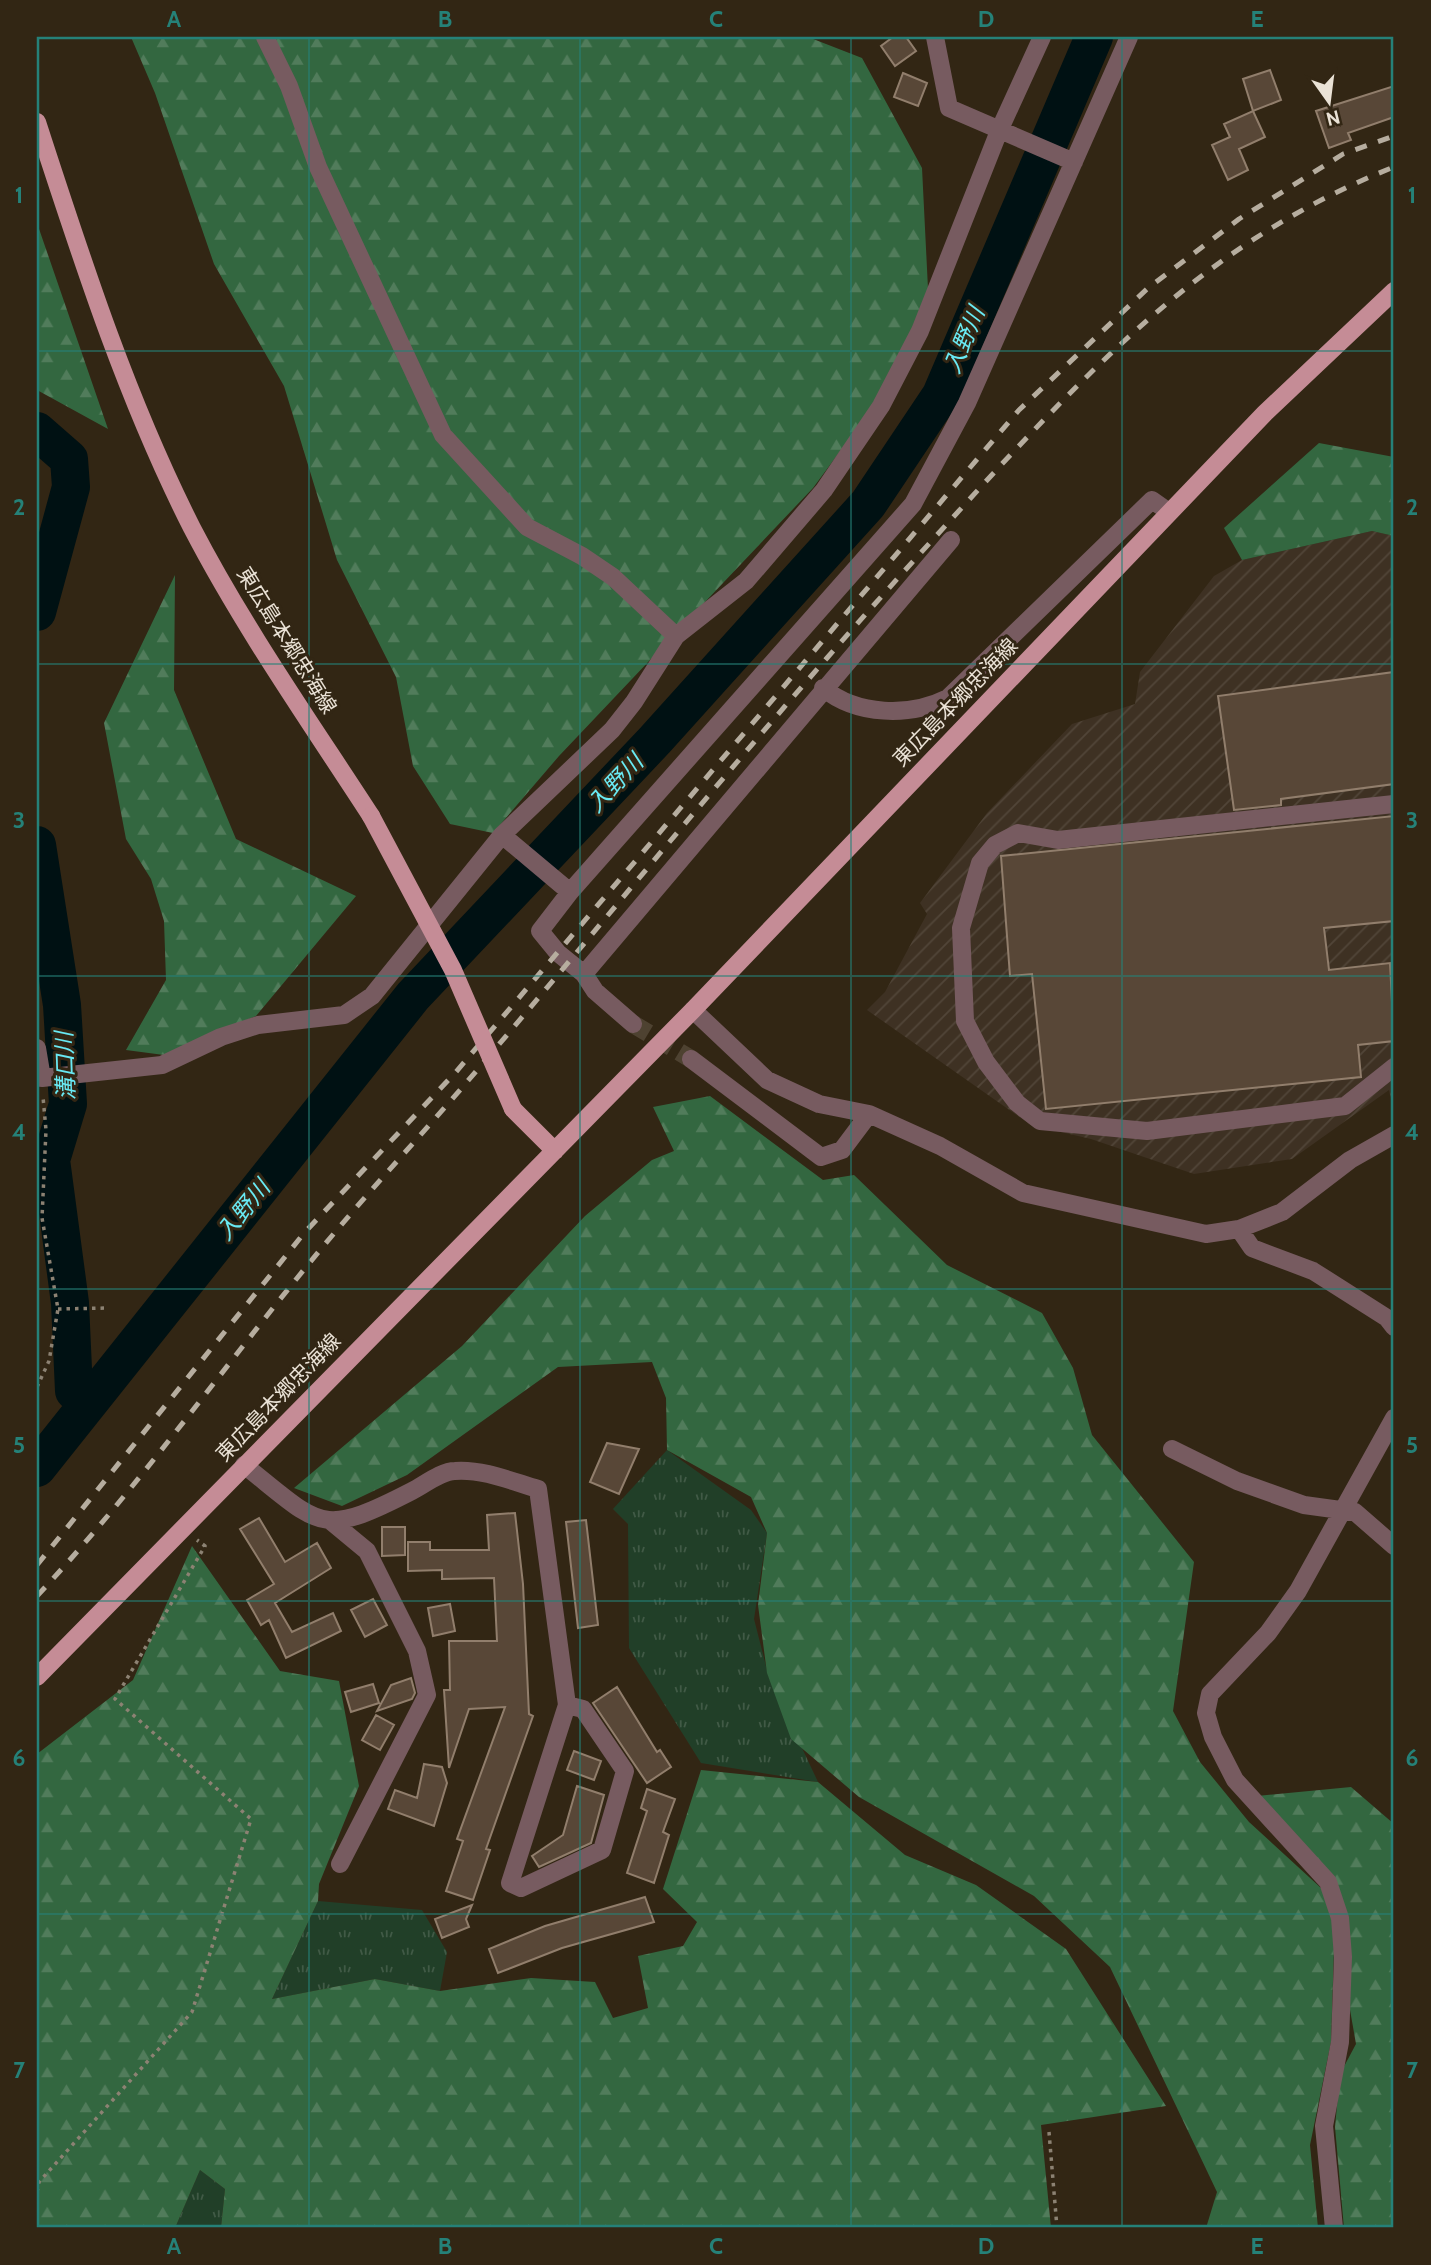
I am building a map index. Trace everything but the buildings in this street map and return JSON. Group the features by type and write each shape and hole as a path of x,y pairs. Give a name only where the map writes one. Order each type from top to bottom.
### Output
{"main road":[{"name":"東広島本郷忠海線","path":"37,122 130,393 193,529 279,676 371,816 453,970 513,1109 555,1151"},
{"name":"東広島本郷忠海線","path":"37,1677 693,1010 1265,413 1394,291"}],"street":[{"path":"265,37 289,86 318,167 443,435 527,527 582,556 613,577 676,636"},
{"path":"935,37 949,108 1074,163"},
{"path":"37,1048 49,1077 162,1065 221,1037 258,1026 344,1015 372,996 507,839 612,730 676,636 746,581 824,490 881,406 920,331 1042,37"},
{"path":"633,1024 595,991 584,974 567,962 540,931 563,887 913,504 967,403 1129,37"},
{"path":"824,688 837,700 879,710 933,706 948,698 1152,500 1169,512"},
{"path":"584,974 951,540"},
{"path":"1394,804 1058,840 1018,833 995,845 981,863 961,928 965,1021 986,1062 1017,1103 1040,1121 1147,1130 1345,1106 1394,1067"},
{"path":"507,839 563,887"},
{"path":"693,1010 766,1080 820,1104 869,1114 940,1146 1023,1193 1206,1234 1239,1229 1282,1212 1350,1160 1394,1135"},
{"path":"691,1059 821,1157 842,1150 869,1114"},
{"path":"1239,1229 1252,1248 1313,1271 1387,1318 1394,1327"},
{"path":"1334,2228 1324,2126 1340,2042 1343,1957 1340,1918 1328,1882 1235,1780 1213,1737 1206,1713 1210,1694 1268,1633 1297,1591 1344,1511 1388,1447 1394,1418"},
{"path":"1172,1449 1237,1481 1304,1504 1356,1512 1394,1546"},
{"path":"244,1465 308,1515 332,1522 367,1551 416,1651 427,1695 340,1864"},
{"path":"332,1522 364,1516 452,1470 479,1472 538,1489 567,1705 510,1883 521,1888 602,1850 625,1771 583,1709 567,1705"}],"path":[{"path":"37,1387 49,1361 58,1309 42,1218 49,1077"},
{"path":"58,1309 108,1308"},
{"path":"37,2192 39,2182 192,2011 251,1819 115,1699 205,1546 181,1529"},
{"path":"1049,2132 1057,2228"}],"shaded area":[{"path":"1372,531 1394,536 1394,1113 1389,1090 1292,1159 1194,1174 1091,1139 1031,1125 867,1010 885,992 927,914 920,903 987,813 1072,724 1135,704 1140,672 1214,576 1242,560"}],"green space":[{"path":"131,37 808,37 862,58 922,168 930,329 813,488 559,756 493,833 450,824 413,766 396,677 337,560 284,386 214,264 155,93"},
{"path":"37,223 108,429 37,390"},
{"path":"1319,443 1394,457 1394,536 1372,531 1242,560 1224,528"},
{"path":"175,575 174,690 236,839 356,896 256,1016 164,1055 126,1050 166,980 164,921 151,879 126,839 104,723"},
{"path":"710,1096 823,1180 854,1175 947,1265 1042,1313 1073,1368 1092,1435 1194,1562 1173,1711 1200,1762 1249,1822 1321,1888 1335,1918 1331,2042 1310,2145 1318,2228 1206,2228 1217,2192 1110,1967 1034,1896 859,1797 791,1739 767,1673 758,1605 767,1533 751,1497 667,1450 666,1398 652,1362 558,1367 407,1475 342,1506 294,1488 462,1346 585,1216 652,1160 674,1151 653,1107"},
{"path":"667,1450 751,1510 767,1533 754,1619 769,1678 818,1782 701,1763 629,1648 628,1524 613,1509"},
{"path":"192,1546 280,1671 339,1681 359,1786 319,1884 318,1901 272,1999 375,1979 440,1991 531,1978 595,1982 613,2018 648,2008 638,1956 683,1946 697,1922 663,1889 701,1770 818,1782 905,1855 976,1885 1066,1949 1166,2106 1041,2125 1051,2228 221,2228 225,2189 200,2170 175,2228 37,2228 37,1754 133,1680"},
{"path":"1351,1787 1394,1824 1394,2228 1344,2228 1335,2127 1340,2074 1356,2044 1349,2004 1348,1917 1257,1796"},
{"path":"318,1901 422,1910 447,1952 440,1991 375,1979 272,1999"},
{"path":"200,2170 225,2189 221,2228 175,2228"}],"waterway":[{"name":"入野川","path":"37,1468 413,996 655,740 868,504 941,395 1094,37"},
{"name":"溝口川","path":"37,431 69,459 71,487 37,612"},
{"name":"溝口川","path":"37,845 62,1005 68,1104 51,1160 70,1303 74,1391 88,1404"}],"tunnel":[{"path":"633,1024 691,1059"}],"railway":[{"path":"37,1565 305,1232 455,1073 1019,410 1147,289 1239,219 1343,154 1394,136"},
{"path":"37,1596 111,1512 339,1228 466,1083 781,711 1045,418 1134,332 1229,256 1280,223 1335,193 1394,167"}]}
